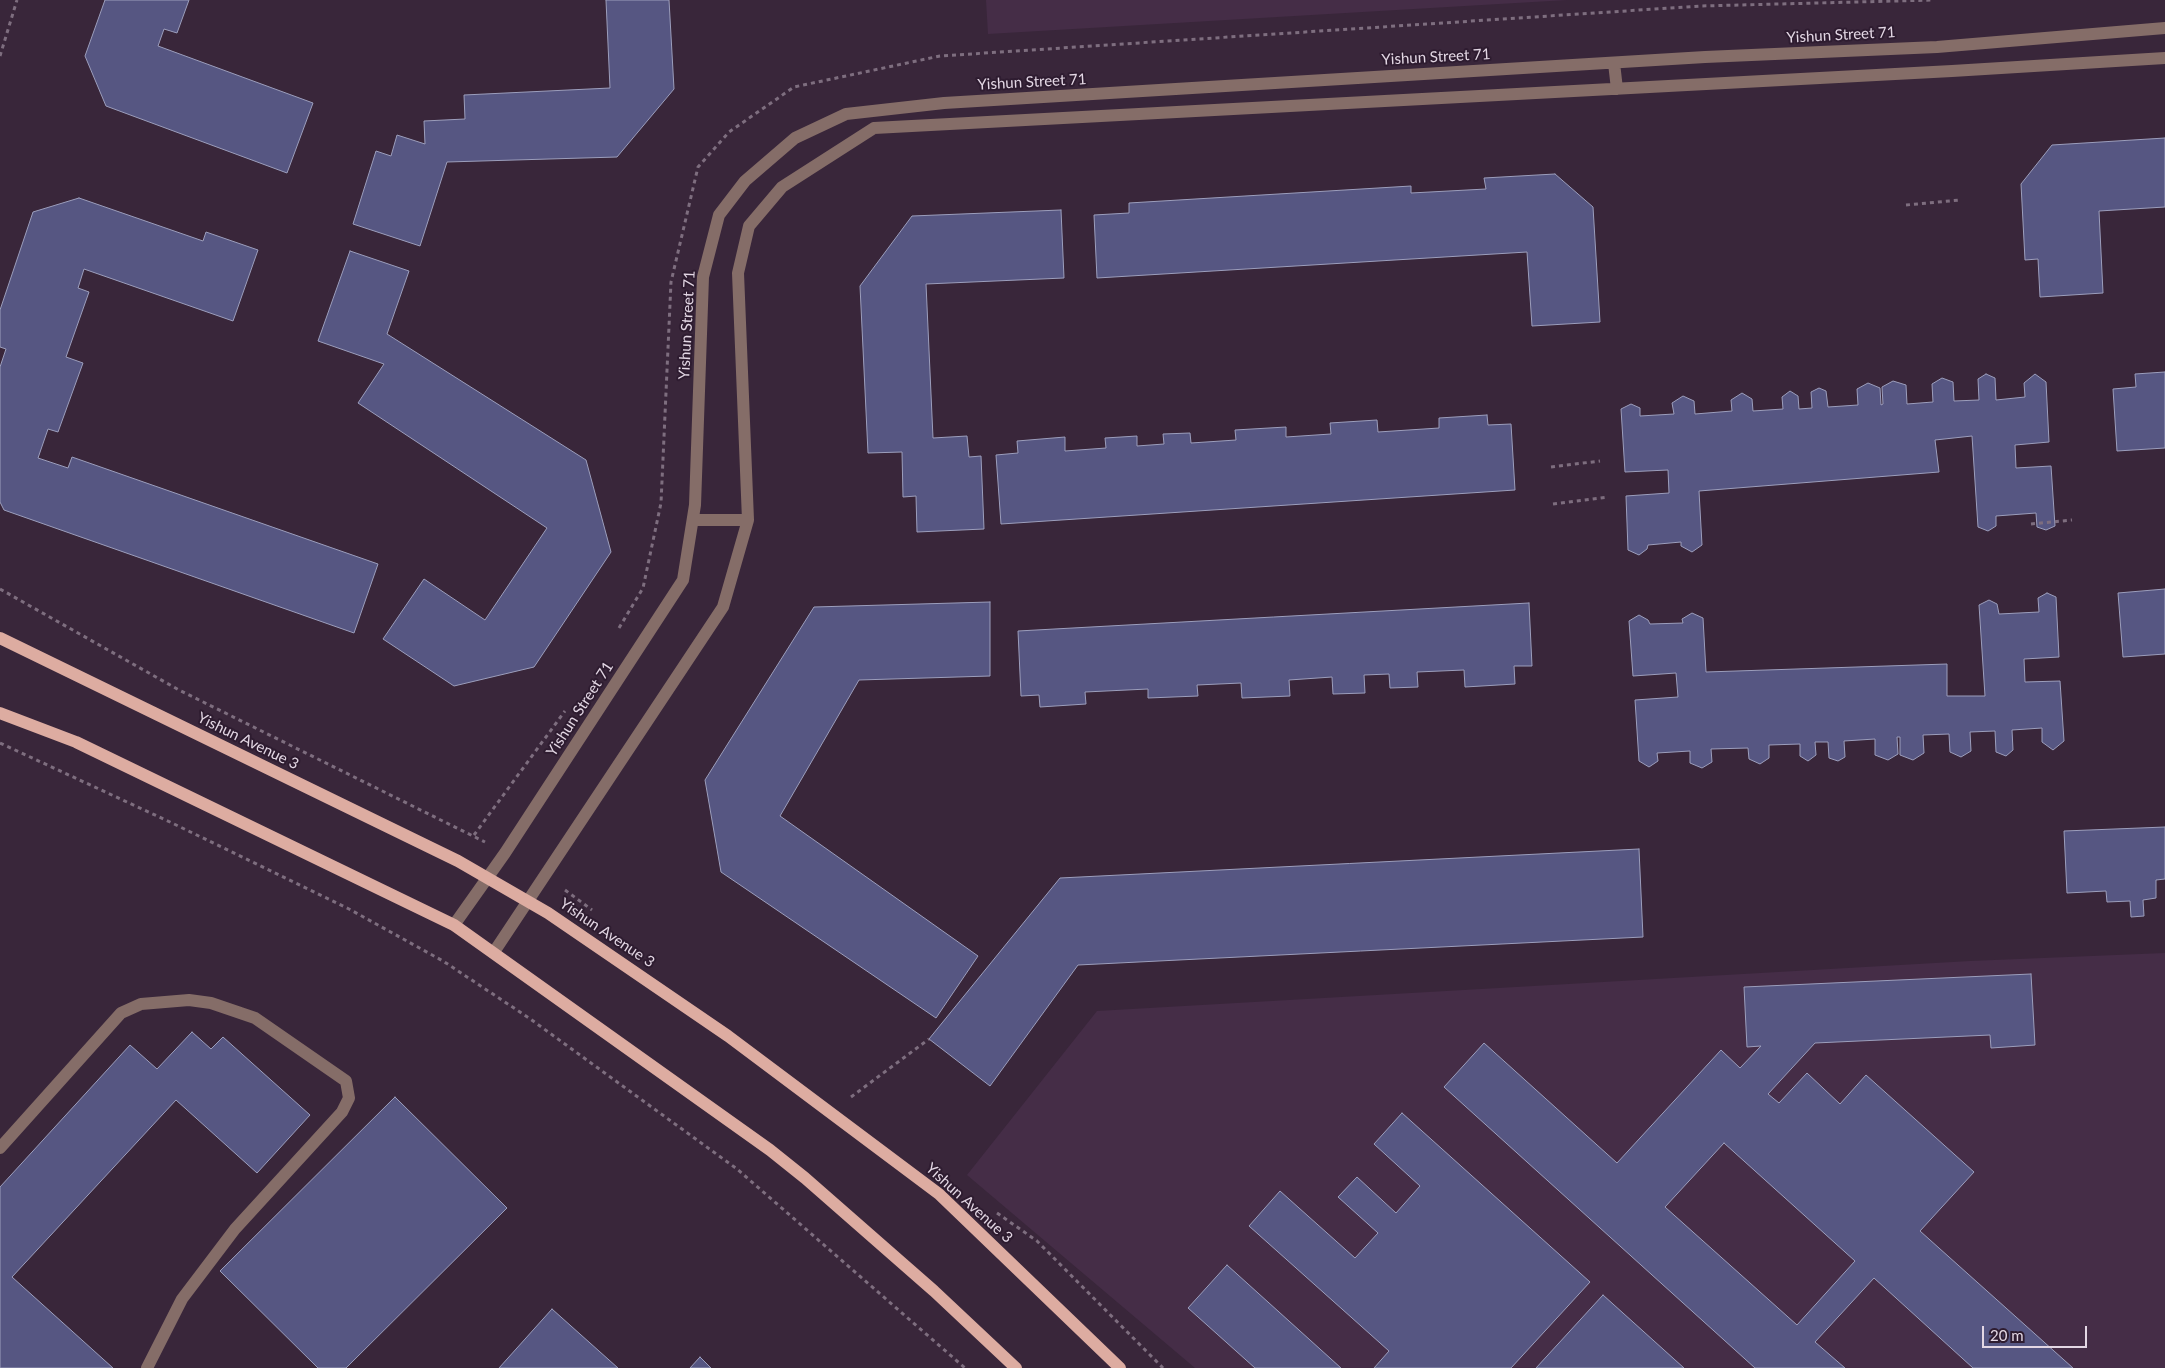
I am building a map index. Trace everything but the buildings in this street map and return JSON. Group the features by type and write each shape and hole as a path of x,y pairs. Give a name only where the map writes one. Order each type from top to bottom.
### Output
{"main road":[{"name":"Yishun Avenue 3","path":"0,638 458,861 548,913 728,1036 940,1194 1120,1368"},
{"path":"0,713 76,742 454,925 777,1156 934,1291 1016,1368"}],"street":[{"name":"Yishun Street 71","path":"454,925 488,878 683,580 694,520 703,276 719,215 745,181 795,138 846,114 944,103 1614,63 1937,46 2165,28"},
{"path":"494,952 723,607 748,520 738,272 749,226 782,187 874,128 2165,58"},
{"path":"1614,63 1617,89"},
{"path":"694,520 748,520"},
{"path":"0,1148 121,1013 141,1004 189,1000 211,1003 256,1018 346,1081 348,1098 342,1112 234,1229 182,1299 147,1368"}],"path":[{"path":"0,56 17,0"},
{"path":"615,636 643,588 661,503 671,282 698,167 729,132 794,87 940,56 1701,6 1934,0"},
{"path":"1906,205 1960,200"},
{"path":"1551,467 1600,462"},
{"path":"1552,504 1608,497"},
{"path":"2031,524 2072,520"},
{"path":"0,589 179,690 474,835 568,707"},
{"path":"0,743 170,822 349,909 443,961 529,1018 737,1169 966,1368"},
{"path":"835,1116 845,1101 929,1039"}],"shaded area":[{"path":"986,0 1567,0 988,34"},
{"path":"2165,953 2165,1368 1195,1368 967,1175 1097,1011 1970,961"}]}
